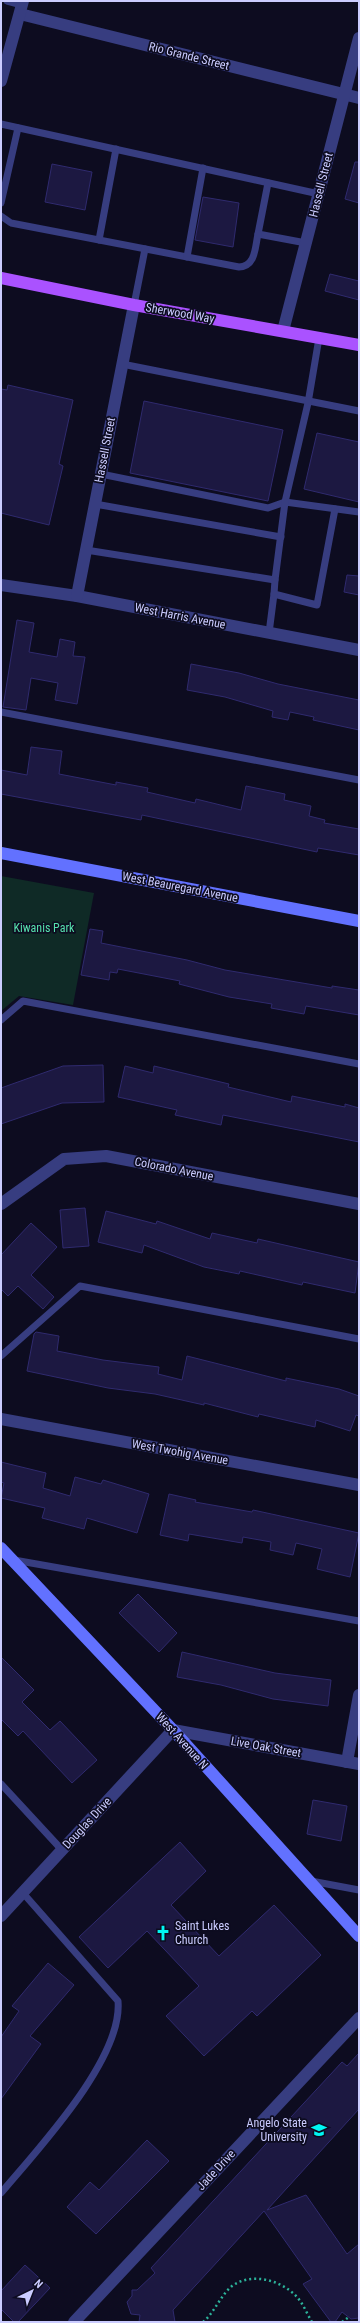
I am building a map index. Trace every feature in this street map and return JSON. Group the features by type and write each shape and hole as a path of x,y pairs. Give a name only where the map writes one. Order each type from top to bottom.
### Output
{"main road":[{"name":"Sherwood Way","path":"1,278 134,305 359,345"},
{"name":"West Beauregard Avenue","path":"1,853 359,921"},
{"name":"West Avenue N","path":"1,1548 172,1730 359,1936"}],"street":[{"path":"1,81 22,6"},
{"name":"Rio Grande Street","path":"22,6 359,98"},
{"name":"Hassell Street","path":"284,331 359,38"},
{"name":"Hassell Street","path":"77,596 134,305"},
{"name":"West Harris Avenue","path":"1,585 77,596 359,650"},
{"name":"Colorado Avenue","path":"1,1204 64,1159 106,1156 359,1204"},
{"name":"West Twohig Avenue","path":"1,1419 359,1485"},
{"path":"353,1763 359,1696"},
{"name":"Live Oak Street","path":"172,1730 353,1763"},
{"name":"Douglas Drive","path":"1,1916 172,1730"},
{"name":"Jade Drive","path":"74,2322 359,2018"}],"lane":[{"path":"7,1 22,6"},
{"path":"1,124 319,194"},
{"path":"1,203 18,128"},
{"path":"99,240 116,149"},
{"path":"187,257 203,168"},
{"path":"1,216 11,223 244,267 252,261 268,183"},
{"path":"258,234 306,243"},
{"path":"134,305 145,248"},
{"path":"269,633 286,502 308,403 319,338"},
{"path":"122,364 308,403 359,411"},
{"path":"101,474 268,508 286,502 359,512"},
{"path":"95,504 281,538"},
{"path":"274,594 317,605 335,509"},
{"path":"86,550 275,580"},
{"path":"1,712 359,780"},
{"path":"1,1020 23,1001 359,1064"},
{"path":"1,1356 80,1286 359,1339"},
{"path":"12,1560 359,1621"},
{"path":"1,1784 62,1850"},
{"path":"307,1880 359,1890"},
{"path":"1,2193 68,2112 106,2053 116,2031 119,2013 118,2001 23,1893"}],"path":[{"path":"203,2322 232,2286 246,2280 261,2279 277,2282 292,2292 302,2304 312,2322"},
{"path":"342,2322 349,2318"}],"green space":[{"name":"Kiwanis Park","path":"1,876 94,893 73,1005 19,996 1,1011"}],"building":[{"path":"355,162 359,162 359,203 345,199"},
{"path":"52,164 92,172 85,210 45,202"},
{"path":"203,197 239,203 233,247 195,240"},
{"path":"330,274 359,281 359,300 325,291"},
{"path":"8,385 73,400 59,464 63,466 49,525 1,513 1,389 7,390"},
{"path":"144,401 283,430 268,501 130,473"},
{"path":"317,433 359,442 359,502 304,489"},
{"path":"347,575 359,576 359,595 344,592"},
{"path":"17,620 34,623 29,652 57,657 60,639 75,642 73,656 85,657 77,704 55,700 58,683 31,678 26,710 3,707"},
{"path":"191,664 239,673 278,684 359,700 359,730 313,720 314,717 290,712 288,720 272,717 273,711 225,697 187,690"},
{"path":"31,747 62,751 59,774 116,785 116,782 148,788 147,792 195,803 196,799 241,810 246,786 285,794 284,800 311,806 309,816 325,820 324,823 359,829 359,855 318,848 317,852 142,815 141,820 1,794 1,770 27,775"},
{"path":"90,929 103,931 101,943 187,960 225,970 332,988 332,986 359,990 359,1015 306,1006 304,1014 271,1008 272,1004 229,997 179,984 180,981 118,969 117,973 110,972 109,980 81,975"},
{"path":"103,1065 104,1102 62,1103 1,1124 1,1088 63,1066"},
{"path":"125,1066 153,1073 154,1066 229,1084 228,1087 291,1102 292,1096 345,1107 345,1104 359,1108 359,1142 223,1115 221,1125 175,1115 177,1110 118,1097"},
{"path":"85,1208 89,1246 63,1248 60,1210"},
{"path":"106,1211 156,1224 157,1221 210,1239 212,1233 257,1243 258,1239 359,1262 355,1293 303,1282 302,1285 240,1271 239,1274 204,1267 144,1245 142,1253 98,1242"},
{"path":"31,1223 57,1247 31,1275 54,1297 43,1309 18,1286 8,1296 1,1289 1,1255"},
{"path":"36,1332 59,1336 57,1351 103,1360 159,1367 158,1374 182,1380 187,1356 286,1381 286,1378 339,1389 359,1396 359,1416 356,1415 350,1431 316,1420 315,1427 259,1414 258,1417 204,1403 204,1405 155,1394 108,1388 27,1371 34,1334"},
{"path":"1,1462 46,1473 43,1488 70,1496 75,1477 101,1484 103,1480 149,1494 137,1533 87,1518 84,1529 42,1518 45,1508 1,1498 4,1483 1,1482"},
{"path":"169,1494 196,1500 195,1502 252,1512 253,1510 359,1533 350,1577 317,1569 322,1549 296,1543 293,1555 270,1550 271,1542 243,1537 242,1543 189,1534 188,1541 160,1535"},
{"path":"138,1594 177,1633 159,1652 119,1613"},
{"path":"182,1652 275,1673 331,1680 328,1706 273,1699 221,1685 177,1677"},
{"path":"1,1657 34,1690 22,1702 50,1730 60,1721 97,1760 72,1783 23,1731 18,1736 1,1719"},
{"path":"313,1800 347,1806 341,1841 307,1834"},
{"path":"180,1842 206,1871 171,1905 219,1956 274,1905 321,1955 257,2016 252,2011 204,2056 166,2016 199,1986 147,1931 108,1968 79,1937"},
{"path":"48,1963 74,1985 30,2036 41,2044 1,2099 1,2037 19,2011 12,2006"},
{"path":"359,2053 359,2109 267,2210 306,2195 347,2254 359,2244 359,2318 351,2319 342,2312 335,2322 331,2322 303,2284 312,2279 264,2211 173,2310 175,2322 139,2322 140,2315 131,2314 127,2302 132,2296 132,2290 137,2290 155,2273 151,2268 342,2062 347,2066"},
{"path":"147,2140 169,2161 96,2234 67,2207 90,2182 99,2190"},
{"path":"25,2265 50,2288 18,2322 14,2322 1,2309 1,2291"}],"place":[{"name":"Saint Lukes Church","path":"163,1933"},
{"name":"Angelo State University","path":"319,2130"}]}
